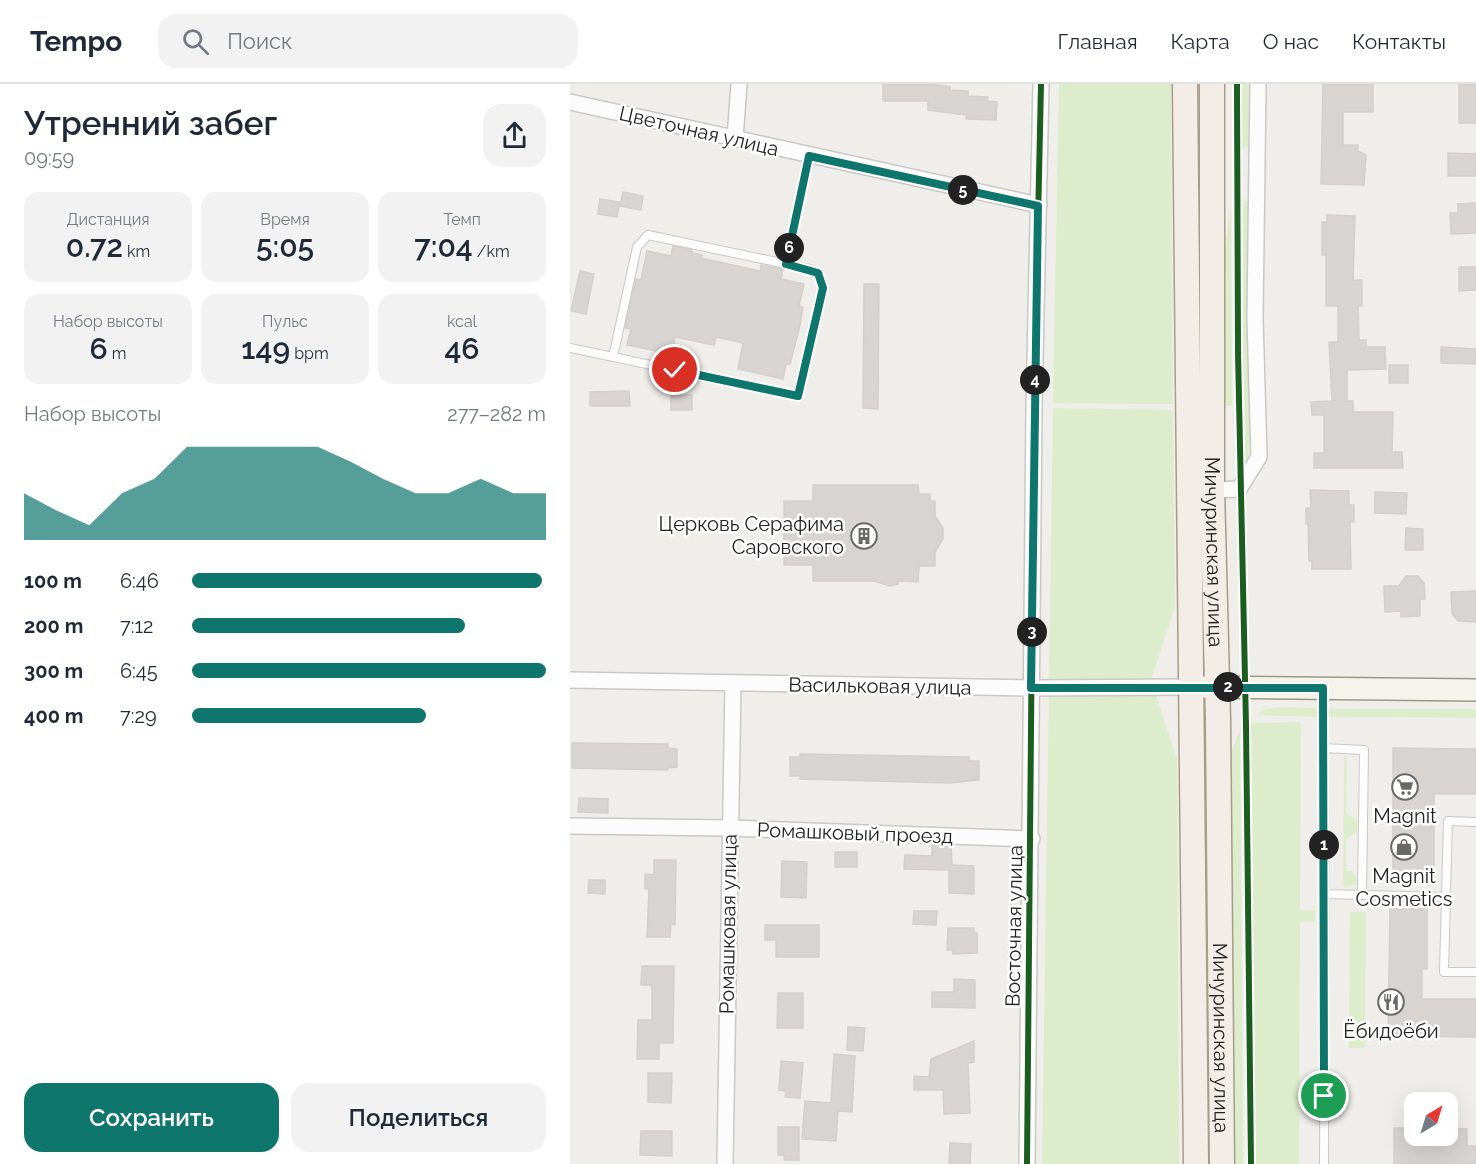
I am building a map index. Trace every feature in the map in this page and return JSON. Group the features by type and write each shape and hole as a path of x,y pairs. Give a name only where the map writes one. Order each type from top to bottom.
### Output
{"main road":[{"name":"Мичуринская улица","path":"1185,84 1196,1164"},
{"name":"Мичуринская улица","path":"1212,84 1212,490 1217,687 1222,1164"},
{"path":"1191,687 1476,690"}],"street":[{"path":"735,139 739,84"},
{"name":"Восточная улица","path":"1027,1164 1032,839 1031,688 1041,84"},
{"path":"1212,490 1239,489 1259,457 1255,318 1258,84"},
{"name":"Цветочная улица","path":"570,102 1038,206"},
{"name":"Васильковая улица","path":"570,680 1031,688 1191,687"},
{"name":"Ромашковая улица","path":"725,1164 733,683"},
{"name":"Ромашковый проезд","path":"570,826 729,828 1032,839"}],"lane":[{"path":"786,264 809,156"},
{"path":"570,348 798,396 823,288 818,273 655,236 644,237 637,247 613,357"},
{"path":"1323,688 1324,1164"},
{"path":"1323,748 1364,750 1362,895"},
{"path":"1476,822 1448,821 1444,972 1476,972"},
{"path":"1325,894 1446,897"}],"green space":[{"path":"1059,84 1171,84 1173,404 1053,403"},
{"path":"1239,84 1249,84 1248,147 1239,147"},
{"path":"1239,201 1249,201 1251,414 1248,465 1242,469"},
{"path":"1231,206 1232,406 1225,406 1224,255"},
{"path":"1053,408 1173,410 1175,607 1151,680 1177,759 1179,1164 1042,1164"},
{"path":"1319,708 1320,717 1257,715 1266,709"},
{"path":"1328,709 1476,709 1476,718 1328,717"},
{"path":"1301,722 1300,910 1315,910 1315,922 1300,922 1299,1164 1251,1164 1246,725 1249,723"},
{"path":"1239,732 1243,1164 1234,1164 1230,755"},
{"path":"1204,740 1206,741 1212,1164 1204,1164"},
{"path":"1344,756 1347,756 1346,813 1357,820 1357,832 1346,839 1346,871 1352,871 1358,879 1356,885 1343,887"},
{"path":"1350,912 1366,912 1365,1048 1349,1048"}],"building":[{"path":"883,84 931,84 950,87 950,90 968,91 968,96 988,97 987,101 997,102 996,120 966,119 966,115 928,110 928,101 883,101"},
{"path":"1323,84 1373,84 1373,112 1343,112 1343,145 1358,145 1358,151 1366,155 1364,185 1321,184"},
{"path":"1459,84 1476,84 1476,123 1459,123"},
{"path":"1448,153 1476,154 1476,176 1448,176"},
{"path":"623,192 643,196 641,210 620,206"},
{"path":"600,199 620,202 617,217 598,214"},
{"path":"1476,203 1476,233 1451,234 1450,213 1458,213 1458,204"},
{"path":"1327,215 1355,216 1353,280 1362,280 1362,306 1358,306 1359,340 1366,340 1366,347 1385,347 1386,369 1347,370 1347,401 1353,401 1353,412 1393,412 1392,452 1402,452 1403,468 1314,468 1314,453 1324,453 1324,415 1312,415 1311,402 1332,401 1329,342 1338,342 1338,306 1326,306 1326,255 1322,255 1322,222 1327,222"},
{"path":"673,246 692,250 692,253 702,255 701,258 760,271 761,265 783,269 781,279 804,284 799,306 803,307 800,325 790,364 786,364 783,379 738,369 743,343 716,337 714,345 675,337 672,354 627,345 631,329 625,328 636,279 641,280 647,251 671,256"},
{"path":"1459,267 1476,267 1476,290 1459,291"},
{"path":"580,271 594,274 586,314 571,311"},
{"path":"864,284 879,284 878,409 863,408"},
{"path":"1441,347 1476,349 1476,364 1441,363"},
{"path":"1389,365 1408,365 1408,383 1389,383"},
{"path":"629,391 630,406 590,406 590,392"},
{"path":"671,395 692,395 692,410 671,410"},
{"name":"Церковь Серафима Саровского","path":"813,485 918,485 919,494 930,494 930,501 935,501 935,516 943,528 943,539 935,552 935,566 919,566 918,582 898,581 898,584 890,586 874,581 813,581 813,565 784,565 784,501 813,501"},
{"path":"1310,490 1349,491 1349,505 1354,505 1354,522 1350,522 1351,569 1312,569 1312,561 1309,561 1308,524 1306,524 1306,508 1311,508"},
{"path":"1375,492 1407,493 1406,514 1375,513"},
{"path":"1406,528 1423,529 1423,550 1405,550"},
{"path":"1406,576 1418,576 1424,583 1425,599 1420,599 1420,616 1401,617 1401,611 1385,612 1384,586 1399,586"},
{"path":"1476,591 1476,622 1458,621 1452,614 1451,592"},
{"path":"572,743 668,744 668,748 677,749 677,767 668,768 668,770 572,768"},
{"path":"1393,748 1476,749 1476,794 1434,794 1434,871 1393,870"},
{"path":"800,754 969,757 969,761 979,761 979,780 949,783 800,779 800,776 790,776 790,757 800,757"},
{"path":"579,798 608,799 608,813 578,812"},
{"path":"932,845 951,846 952,865 974,866 974,894 949,893 949,870 904,869 905,855 932,856"},
{"path":"835,852 857,852 857,867 835,867"},
{"path":"654,860 676,860 675,925 671,924 670,937 647,937 649,889 645,889 645,874 654,875"},
{"path":"782,861 807,862 806,898 781,897"},
{"path":"589,880 605,880 605,894 588,893"},
{"path":"1390,909 1427,909 1427,969 1422,969 1422,999 1476,999 1476,1037 1388,1036"},
{"path":"914,911 937,911 936,925 913,924"},
{"path":"765,925 819,925 819,957 776,957 776,940 765,940"},
{"path":"948,928 974,928 974,933 977,933 977,953 953,954 953,950 947,950"},
{"path":"642,966 674,966 673,1043 659,1043 659,1059 637,1059 638,1020 652,1020 652,985 641,985"},
{"path":"954,979 975,980 975,1008 932,1007 932,992 954,992"},
{"path":"778,993 803,993 803,1028 777,1028"},
{"path":"848,1027 865,1028 863,1051 847,1050"},
{"path":"974,1041 974,1062 968,1063 970,1113 944,1114 943,1090 914,1090 914,1076 929,1077 931,1059"},
{"path":"834,1054 855,1056 852,1112 838,1111 836,1141 802,1139 805,1101 831,1103"},
{"path":"781,1061 803,1063 800,1098 785,1097 786,1091 779,1090"},
{"path":"648,1073 672,1073 671,1103 648,1102"},
{"path":"778,1127 799,1127 799,1160 784,1160 784,1155 778,1155"},
{"path":"1394,1128 1404,1128 1404,1146 1458,1146 1458,1129 1467,1129 1467,1146 1476,1146 1476,1164 1394,1164"},
{"path":"641,1131 672,1131 672,1156 640,1155"},
{"path":"950,1143 971,1144 970,1164 949,1164"}],"cycle path":[{"path":"1027,1164 1034,405 1041,84"},
{"path":"1237,84 1238,353 1246,725 1251,1164"}],"place":[{"name":"Церковь Серафима Саровского","path":"864,536"},
{"name":"Magnit","path":"1405,787"},
{"name":"Magnit Cosmetics","path":"1404,847"},
{"name":"Ёбидоёби","path":"1391,1002"}],"route":[{"path":"675,370 798,396 823,288 818,273 786,264 809,156 1038,206 1031,688 1323,688 1324,1096"}]}
